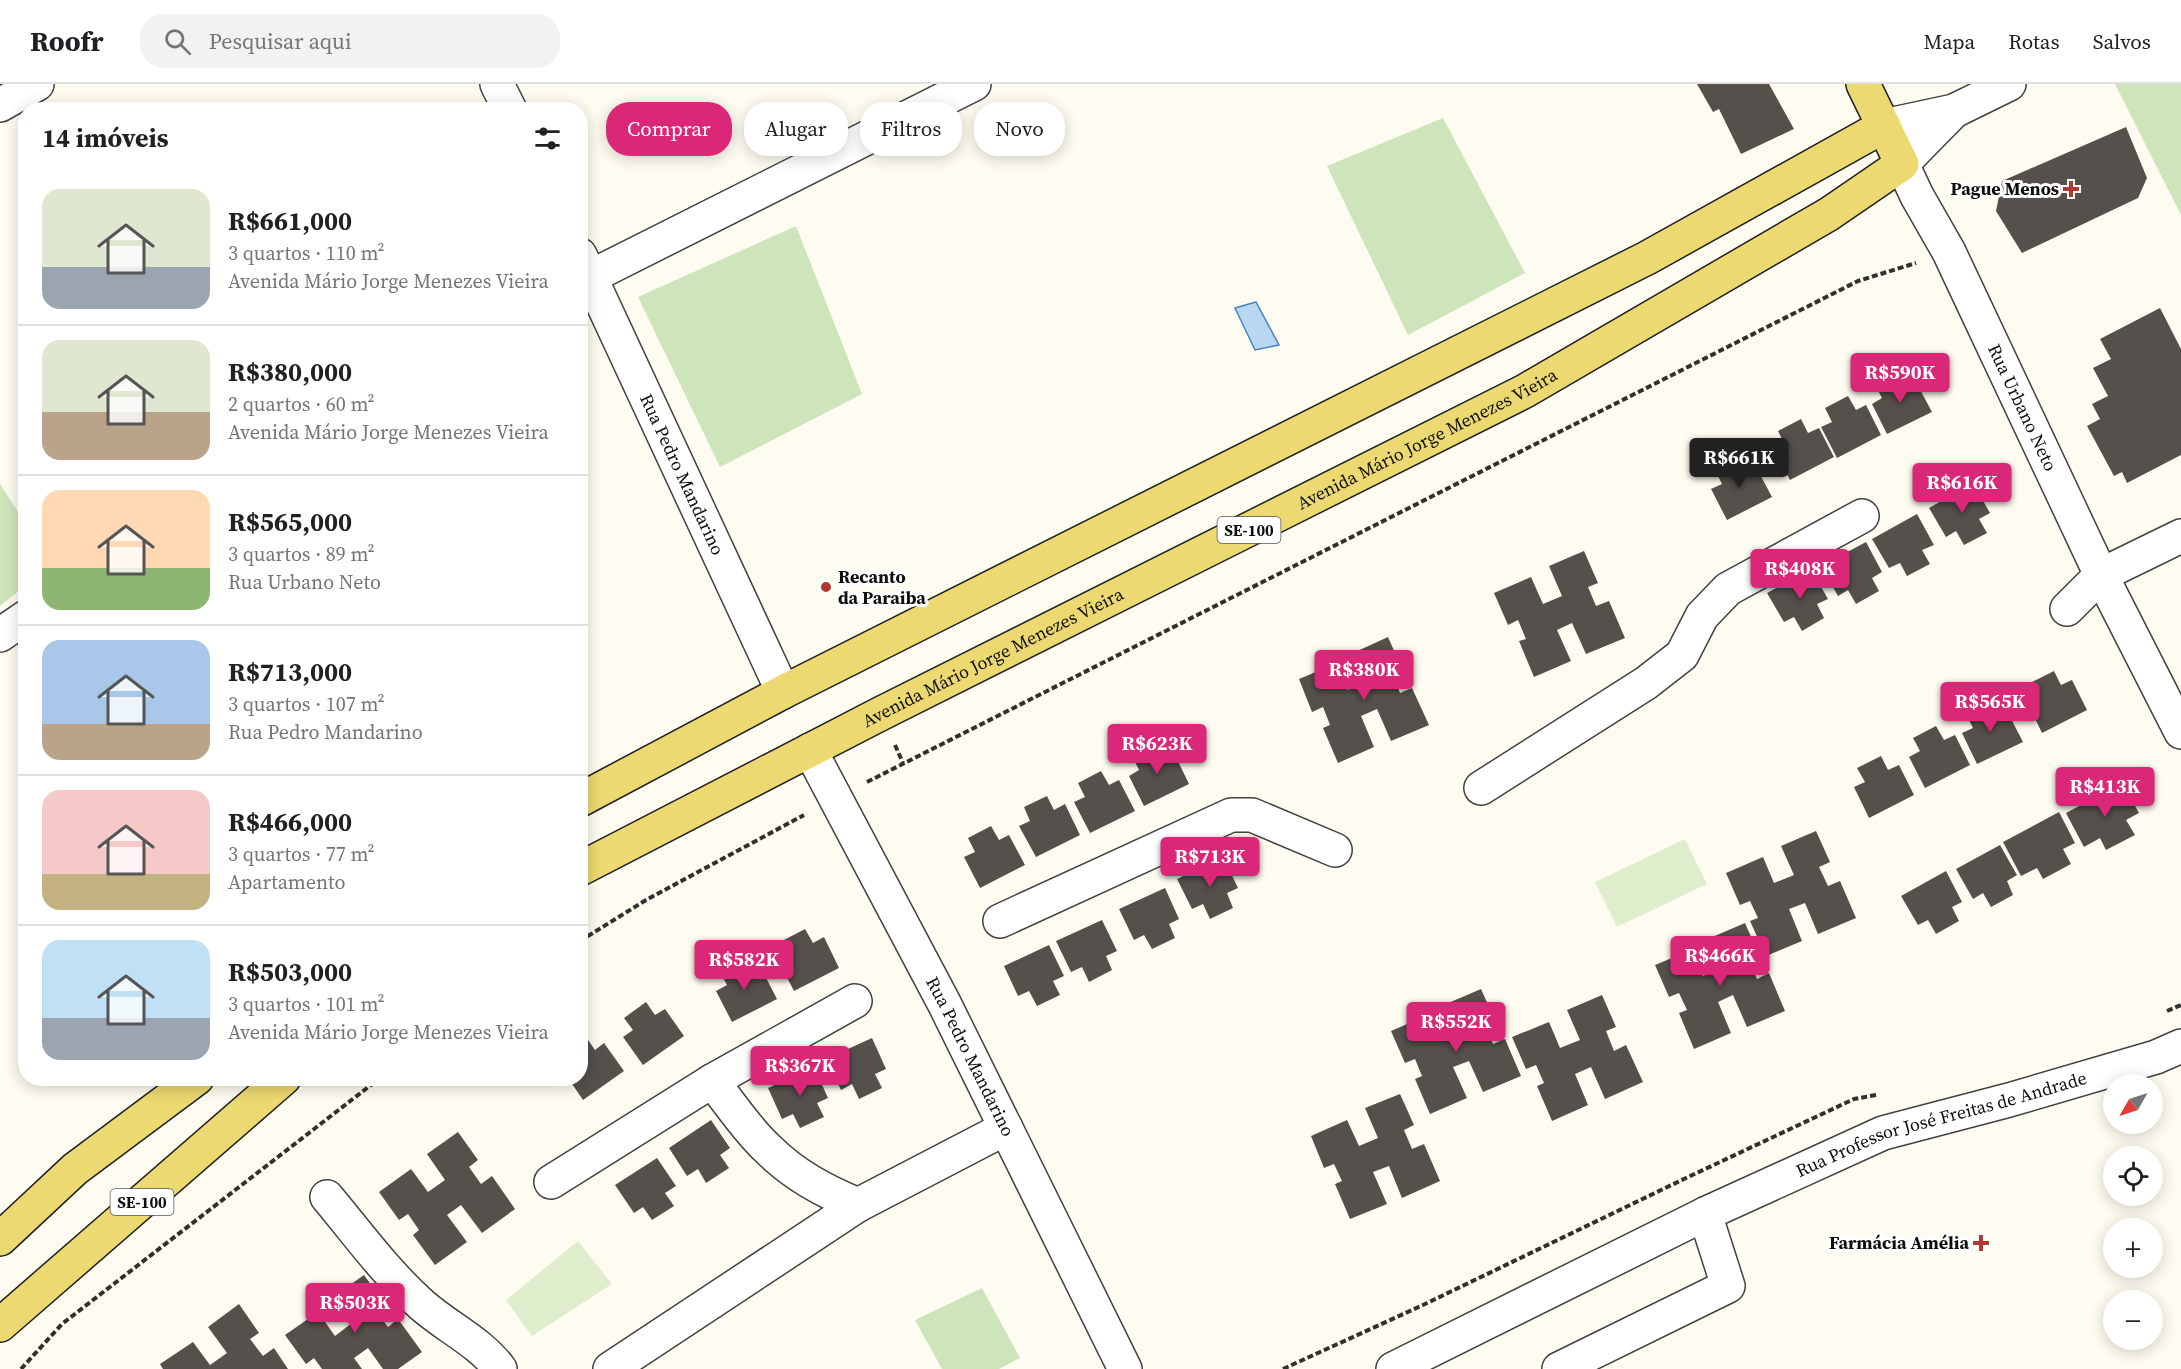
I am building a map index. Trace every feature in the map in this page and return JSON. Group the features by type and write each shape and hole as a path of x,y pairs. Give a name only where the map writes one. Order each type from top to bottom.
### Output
{"main road":[{"name":"Rua Urbano Neto","path":"1863,84 1902,164"},
{"name":"Avenida Mário Jorge Menezes Vieira","path":"588,796 783,692 1647,258 1884,126"},
{"name":"Avenida Mário Jorge Menezes Vieira","path":"588,865 810,750 1525,391 1829,214 1902,164"},
{"path":"0,1239 75,1169 186,1086"},
{"name":"SE-100","path":"0,1325 275,1086"}],"street":[{"path":"0,105 37,84"},
{"path":"497,84 506,102"},
{"path":"588,269 974,84"},
{"name":"Avenida Mário Jorge Menezes Vieira","path":"1884,126 1954,111 2009,84"},
{"name":"Avenida Mário Jorge Menezes Vieira","path":"1902,164 1954,111"},
{"name":"Rua Urbano Neto","path":"1902,164 1917,196 1949,252 2101,575 2181,732"},
{"name":"Rua Pedro Mandarino","path":"588,279 783,692"},
{"path":"1481,788 1646,683 1682,655 1702,616 1728,590 1862,516"},
{"path":"2067,609 2101,575 2181,536"},
{"path":"0,635 18,623"},
{"name":"Rua Pedro Mandarino","path":"810,750 944,1003 1125,1369"},
{"path":"1000,921 1231,815 1252,815 1335,850"},
{"path":"551,1182 712,1081 855,1001"},
{"name":"Rua Professor José Freitas de Andrade","path":"1393,1369 1705,1214 1883,1133 2009,1100 2156,1057 2181,1046"},
{"path":"712,1081 766,1149 801,1177 826,1192 858,1205"},
{"path":"610,1369 858,1205 1006,1128"},
{"path":"327,1197 395,1280 425,1307 489,1354 501,1369"},
{"path":"1559,1369 1728,1286 1705,1214"}],"path":[{"path":"588,936 646,900 834,798 1858,281 1949,252"},
{"path":"21,1369 62,1324 370,1086"}],"green space":[{"path":"2115,84 2181,84 2181,215"},
{"path":"1443,118 1525,273 1408,335 1327,166"},
{"path":"796,226 862,394 720,467 638,297"},
{"path":"0,484 18,512 18,592 0,606"},
{"path":"1685,839 1707,884 1617,927 1595,882"},
{"path":"578,1241 612,1284 532,1336 506,1300"},
{"path":"982,1288 1020,1358 999,1369 942,1369 915,1320"}],"water":[{"path":"1256,302 1279,345 1255,350 1235,308"}],"building":[{"path":"1697,84 1769,84 1794,129 1741,154 1719,109 1713,112"},
{"name":"Pague Menos","path":"2126,127 2147,178 2138,198 2022,253 1996,211 2002,181"},
{"path":"2160,308 2181,349 2181,455 2127,483 2122,472 2114,476 2087,426 2100,419 2092,404 2108,396 2093,368 2111,359 2100,339"},
{"path":"1899,373 1906,387 1916,382 1932,412 1887,434 1872,404 1882,398 1875,385"},
{"path":"1848,396 1856,410 1866,405 1881,435 1837,458 1821,427 1832,422 1825,408"},
{"path":"1801,419 1808,433 1819,428 1834,457 1790,480 1774,450 1785,445 1778,431"},
{"path":"1738,458 1745,473 1756,467 1772,497 1727,520 1711,489 1722,484 1715,470"},
{"path":"1973,483 1990,513 1979,519 1987,533 1964,545 1956,531 1946,537 1929,508"},
{"path":"1917,514 1934,545 1922,550 1930,564 1907,576 1900,563 1889,568 1872,539"},
{"path":"1866,542 1882,572 1872,578 1879,591 1856,604 1848,590 1838,596 1821,566"},
{"path":"1584,551 1598,583 1588,587 1596,606 1609,601 1625,638 1586,654 1572,623 1557,630 1571,661 1534,677 1519,641 1526,639 1518,620 1508,625 1494,593 1531,577 1543,604 1562,596 1549,566"},
{"path":"1811,569 1828,599 1817,604 1824,618 1802,631 1794,617 1784,622 1767,593"},
{"path":"1388,637 1402,669 1392,673 1400,693 1412,688 1429,725 1391,741 1377,709 1361,716 1374,747 1338,763 1323,728 1330,725 1323,707 1312,712 1299,679 1335,664 1347,690 1366,682 1353,653"},
{"path":"2054,671 2061,685 2072,680 2087,710 2042,733 2027,702 2038,697 2030,683"},
{"path":"1989,702 1996,716 2007,711 2023,742 1977,764 1962,733 1973,728 1966,714"},
{"path":"1936,726 1944,740 1955,735 1970,765 1925,788 1909,757 1920,751 1913,738"},
{"path":"1156,744 1163,759 1174,753 1189,784 1144,806 1129,776 1139,770 1132,756"},
{"path":"1881,756 1888,770 1899,765 1914,795 1869,818 1854,787 1865,782 1857,768"},
{"path":"1101,771 1109,785 1119,780 1135,811 1090,833 1074,802 1085,797 1078,783"},
{"path":"2122,783 2139,813 2126,820 2135,835 2106,850 2100,838 2084,847 2066,813"},
{"path":"1047,796 1054,810 1065,804 1080,835 1036,857 1019,826 1030,821 1024,807"},
{"path":"2059,812 2075,843 2063,849 2071,864 2043,879 2037,868 2021,876 2003,842"},
{"path":"991,826 999,840 1009,835 1025,865 980,888 964,857 975,852 968,838"},
{"path":"1816,831 1830,862 1819,867 1828,886 1840,881 1856,918 1818,934 1805,903 1789,909 1802,941 1766,956 1750,921 1758,918 1750,901 1740,905 1726,873 1763,857 1774,883 1794,875 1781,846"},
{"path":"2000,845 2017,875 2007,881 2013,895 1991,907 1983,893 1973,899 1956,869"},
{"path":"1223,857 1238,888 1227,893 1233,908 1210,919 1203,904 1192,909 1177,879"},
{"path":"1946,871 1962,902 1952,907 1959,921 1936,934 1928,920 1918,925 1901,896"},
{"path":"1165,888 1179,919 1169,924 1175,938 1152,949 1144,935 1134,940 1119,909"},
{"path":"1102,920 1117,951 1106,956 1112,970 1089,982 1082,967 1071,972 1056,941"},
{"path":"1745,923 1759,955 1749,960 1757,979 1769,973 1785,1011 1747,1027 1733,995 1718,1002 1731,1033 1694,1049 1679,1013 1687,1010 1679,993 1669,997 1655,965 1691,950 1703,976 1723,967 1710,938"},
{"path":"805,929 813,943 824,937 839,968 794,991 778,960 789,954 782,941"},
{"path":"1049,945 1064,976 1053,981 1060,995 1037,1006 1029,991 1018,996 1004,966"},
{"path":"744,960 751,974 761,968 777,999 732,1022 716,991 727,985 720,972"},
{"path":"1481,989 1495,1020 1485,1025 1493,1044 1505,1039 1521,1076 1483,1092 1469,1061 1453,1067 1467,1098 1430,1114 1415,1079 1422,1076 1415,1059 1405,1063 1391,1031 1428,1015 1439,1041 1459,1033 1446,1004"},
{"path":"1602,995 1616,1027 1606,1031 1614,1051 1626,1045 1643,1082 1605,1099 1591,1067 1575,1074 1588,1105 1552,1121 1537,1086 1544,1083 1536,1065 1526,1069 1512,1037 1549,1022 1560,1048 1580,1040 1567,1010"},
{"path":"646,1002 655,1015 665,1009 684,1036 643,1065 623,1037 633,1030 624,1018"},
{"path":"872,1038 886,1069 875,1074 882,1088 859,1099 852,1084 841,1090 826,1059"},
{"path":"588,1040 595,1050 604,1043 624,1071 583,1100 573,1086 588,1086"},
{"path":"814,1067 828,1098 817,1103 824,1117 800,1128 793,1114 782,1119 768,1088"},
{"path":"1400,1094 1414,1125 1404,1130 1412,1149 1424,1144 1440,1181 1402,1198 1389,1166 1373,1172 1387,1204 1350,1219 1335,1184 1342,1181 1334,1164 1324,1168 1311,1136 1347,1120 1359,1146 1378,1138 1365,1108"},
{"path":"711,1120 730,1148 720,1155 729,1168 706,1183 698,1169 687,1176 669,1148"},
{"path":"458,1132 478,1160 469,1167 481,1184 492,1176 515,1209 482,1233 461,1205 447,1215 467,1242 435,1265 413,1235 419,1230 408,1214 399,1220 379,1192 411,1169 428,1192 445,1180 427,1154"},
{"path":"657,1158 676,1186 665,1193 674,1206 652,1220 643,1207 634,1213 615,1185"},
{"path":"364,1275 384,1303 375,1310 388,1327 398,1319 422,1352 398,1369 383,1369 368,1348 354,1358 362,1369 322,1369 314,1358 306,1364 285,1335 318,1312 335,1336 352,1323 333,1297"},
{"path":"239,1304 259,1333 250,1339 263,1356 274,1348 288,1369 163,1369 160,1364 193,1342 210,1365 227,1353 208,1327"}],"place":[{"name":"Pague Menos","path":"2071,189"},
{"name":"Recanto da Paraiba","path":"826,587"},
{"name":"Farmácia Amélia","path":"1981,1243"}]}
